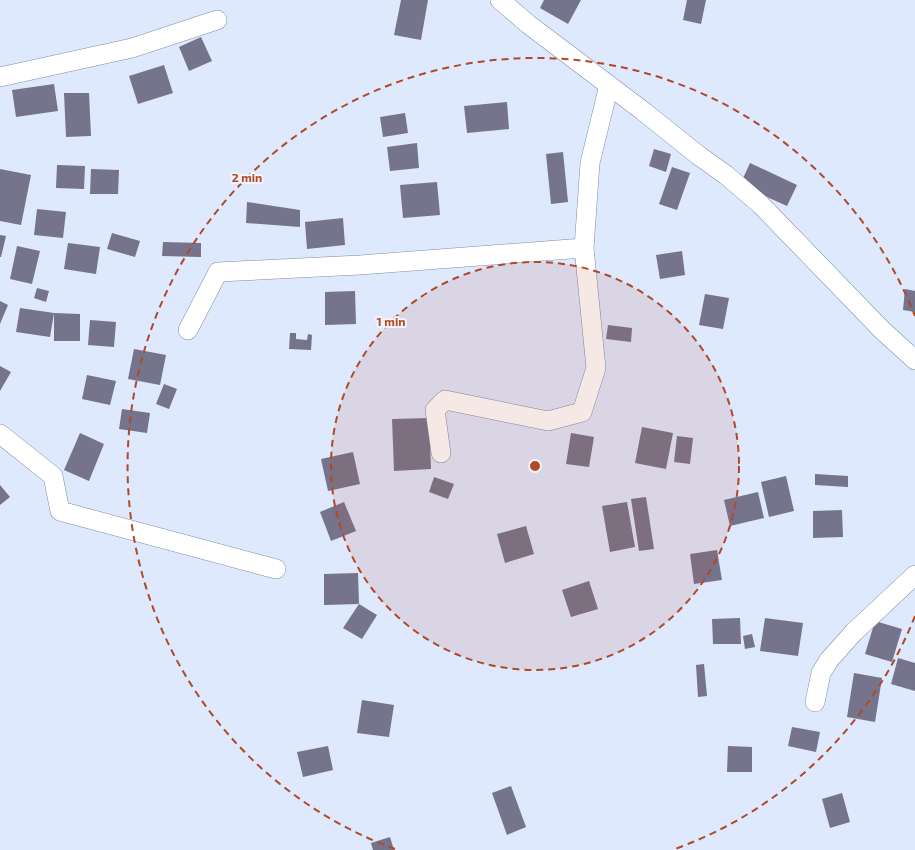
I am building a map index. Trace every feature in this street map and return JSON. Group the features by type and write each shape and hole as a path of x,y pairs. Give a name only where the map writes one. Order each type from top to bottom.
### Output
{"street":[{"path":"500,0 528,24 726,175 752,197 788,232 882,330 915,360"},
{"path":"0,78 132,48 217,20"},
{"path":"441,454 435,410 445,400 548,421 582,412 596,368 584,248 590,163 609,85"},
{"path":"188,330 218,272 360,265 584,248"},
{"path":"0,434 53,476 60,511 276,570"},
{"path":"815,702 821,673 829,660 854,632 915,575"}],"building":[{"path":"401,0 428,0 421,40 394,35"},
{"path":"544,0 581,0 568,24 540,8"},
{"path":"687,0 706,0 701,24 683,20"},
{"path":"201,37 212,61 189,71 179,47"},
{"path":"164,65 173,93 138,104 129,76"},
{"path":"54,84 58,111 16,117 12,90"},
{"path":"64,93 89,93 91,136 66,137"},
{"path":"507,102 509,129 467,133 464,106"},
{"path":"405,113 408,133 383,137 380,117"},
{"path":"417,143 419,168 390,171 387,147"},
{"path":"654,149 671,154 666,172 649,166"},
{"path":"563,152 568,202 551,204 546,154"},
{"path":"750,163 797,185 787,206 740,185"},
{"path":"57,165 85,166 84,189 56,188"},
{"path":"672,167 690,173 677,210 659,204"},
{"path":"0,169 31,175 21,225 0,221"},
{"path":"91,169 119,170 118,194 90,194"},
{"path":"437,182 440,215 403,218 400,185"},
{"path":"247,202 300,210 300,227 246,223"},
{"path":"37,209 66,212 63,238 34,235"},
{"path":"343,218 345,245 307,249 305,222"},
{"path":"112,233 140,241 135,257 107,249"},
{"path":"0,235 6,236 1,257 0,257"},
{"path":"163,242 201,243 201,257 162,256"},
{"path":"68,243 100,247 96,274 64,269"},
{"path":"17,246 40,251 32,284 10,279"},
{"path":"682,251 685,275 660,279 656,255"},
{"path":"37,288 49,291 46,302 34,298"},
{"path":"905,289 915,291 915,312 903,310"},
{"path":"355,291 356,324 325,325 325,292"},
{"path":"705,294 729,298 723,329 699,325"},
{"path":"0,301 8,305 0,324"},
{"path":"20,308 54,313 50,337 16,332"},
{"path":"54,313 80,314 80,341 54,341"},
{"path":"90,320 116,322 114,347 88,345"},
{"path":"608,325 632,328 631,342 606,339"},
{"path":"290,333 296,333 296,339 307,340 308,334 312,335 311,350 289,349"},
{"path":"134,349 166,355 160,385 128,379"},
{"path":"0,366 11,372 0,391"},
{"path":"87,375 116,381 110,405 82,399"},
{"path":"164,384 177,389 169,409 156,404"},
{"path":"122,409 150,413 147,433 119,429"},
{"path":"429,418 431,469 394,471 392,419"},
{"path":"642,427 673,433 666,469 635,463"},
{"path":"80,433 104,444 89,481 64,470"},
{"path":"571,433 594,437 589,467 566,464"},
{"path":"677,436 693,438 690,464 674,462"},
{"path":"353,452 360,484 328,491 321,459"},
{"path":"815,474 848,476 848,487 815,485"},
{"path":"786,476 794,511 769,517 761,482"},
{"path":"434,477 454,484 448,499 429,492"},
{"path":"0,485 10,497 0,505"},
{"path":"758,492 764,518 730,526 724,500"},
{"path":"646,497 654,549 639,551 631,499"},
{"path":"344,502 356,531 331,541 320,512"},
{"path":"627,502 635,547 610,552 602,506"},
{"path":"842,510 843,537 813,538 813,511"},
{"path":"526,526 534,554 505,563 497,534"},
{"path":"717,550 722,580 694,584 690,554"},
{"path":"358,573 359,604 324,605 324,574"},
{"path":"589,581 598,609 571,617 562,590"},
{"path":"359,604 377,615 362,639 343,628"},
{"path":"740,618 741,644 713,644 712,619"},
{"path":"765,618 803,623 798,656 760,651"},
{"path":"875,621 902,629 892,662 865,654"},
{"path":"752,634 755,647 745,649 743,636"},
{"path":"898,658 915,663 915,691 891,684"},
{"path":"704,664 707,696 698,697 696,665"},
{"path":"854,673 882,678 875,722 847,717"},
{"path":"362,700 394,705 389,737 357,733"},
{"path":"792,727 820,732 816,752 788,746"},
{"path":"328,746 333,770 303,777 297,752"},
{"path":"728,746 752,747 752,772 727,772"},
{"path":"511,786 526,827 507,835 492,793"},
{"path":"842,793 850,822 830,828 822,799"},
{"path":"390,837 394,850 373,850 371,843"}]}
